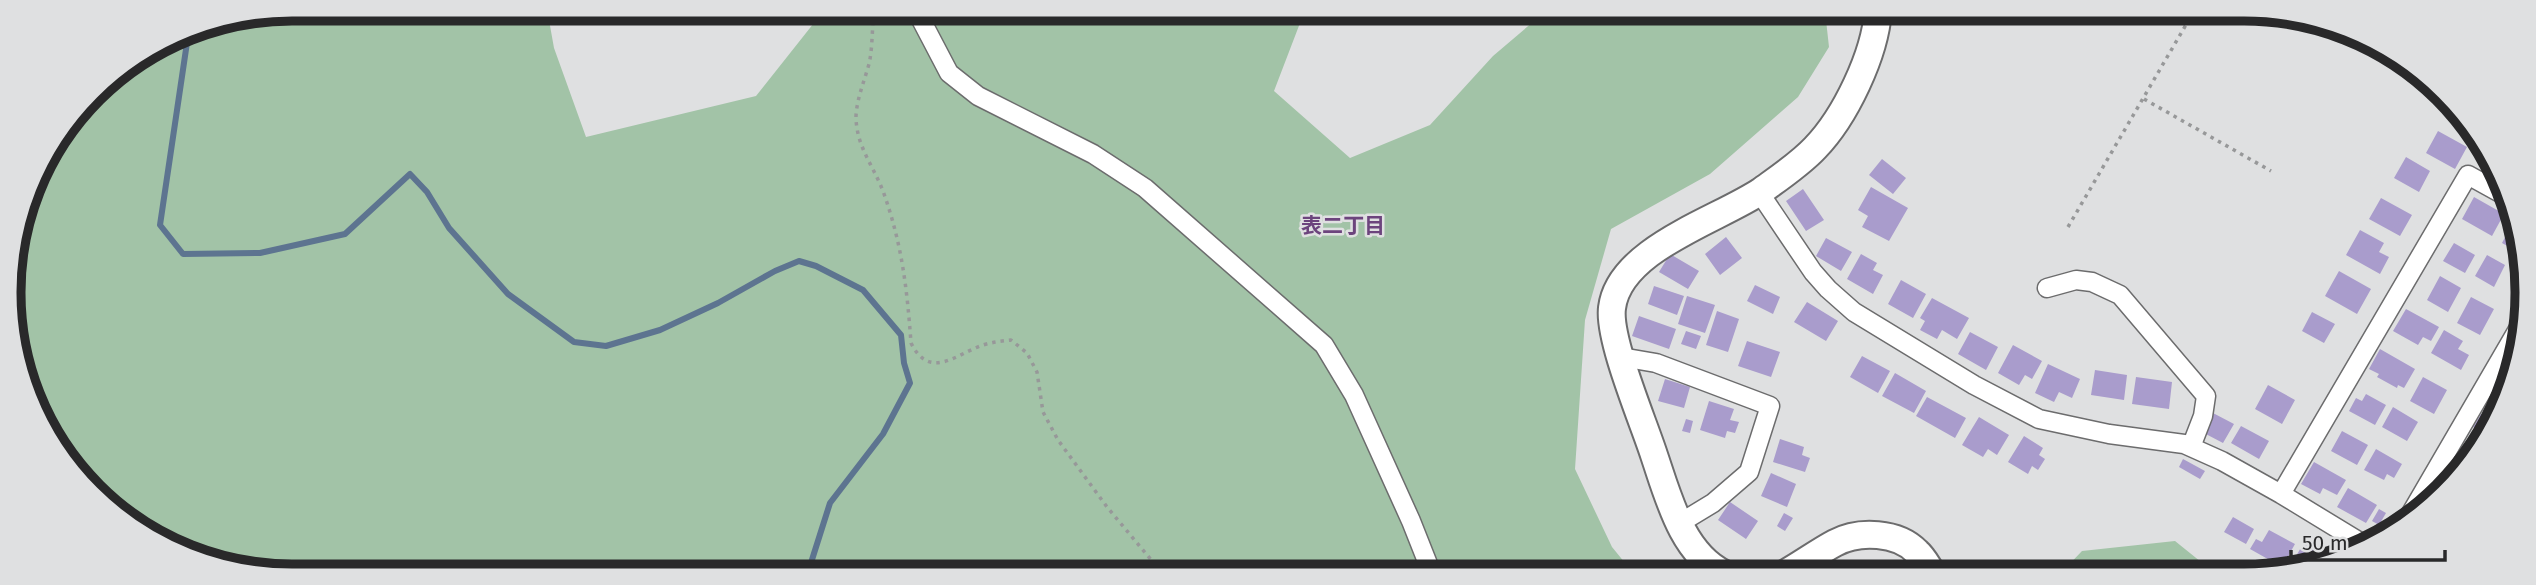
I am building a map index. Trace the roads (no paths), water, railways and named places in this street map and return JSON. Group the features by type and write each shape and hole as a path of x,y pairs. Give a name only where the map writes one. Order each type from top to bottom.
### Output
{"street":[{"path":"922,21 949,72 978,96 1093,154 1145,188 1324,345 1354,395 1428,564"},
{"path":"1710,564 1693,546 1671,506 1621,357 1612,310 1616,293 1626,274 1638,262 1700,222 1759,192 1813,150 1830,129 1856,86 1876,21"},
{"path":"2281,494 2468,175 2494,189"},
{"path":"1759,192 1813,272 1854,312 1974,385 2039,419 2191,447 2281,494 2356,539"},
{"path":"2047,288 2076,280 2092,282 2120,295 2206,396 2203,416 2191,447"},
{"path":"2418,501 2510,342"},
{"path":"1621,357 1656,363 1770,406 1749,472 1713,503 1680,523"},
{"path":"1800,564 1835,543 1864,535 1878,535 1904,544 1917,551 1927,564"}],"waterway":[{"path":"187,43 160,225 183,254 260,253 345,234 410,174 427,192 449,228 508,294 574,342 606,346 660,330 799,261 816,266 863,290 901,335 904,363 910,383 883,434 830,503 811,564"}],"district":[{"name":"表二丁目","path":"1343,226"}]}
